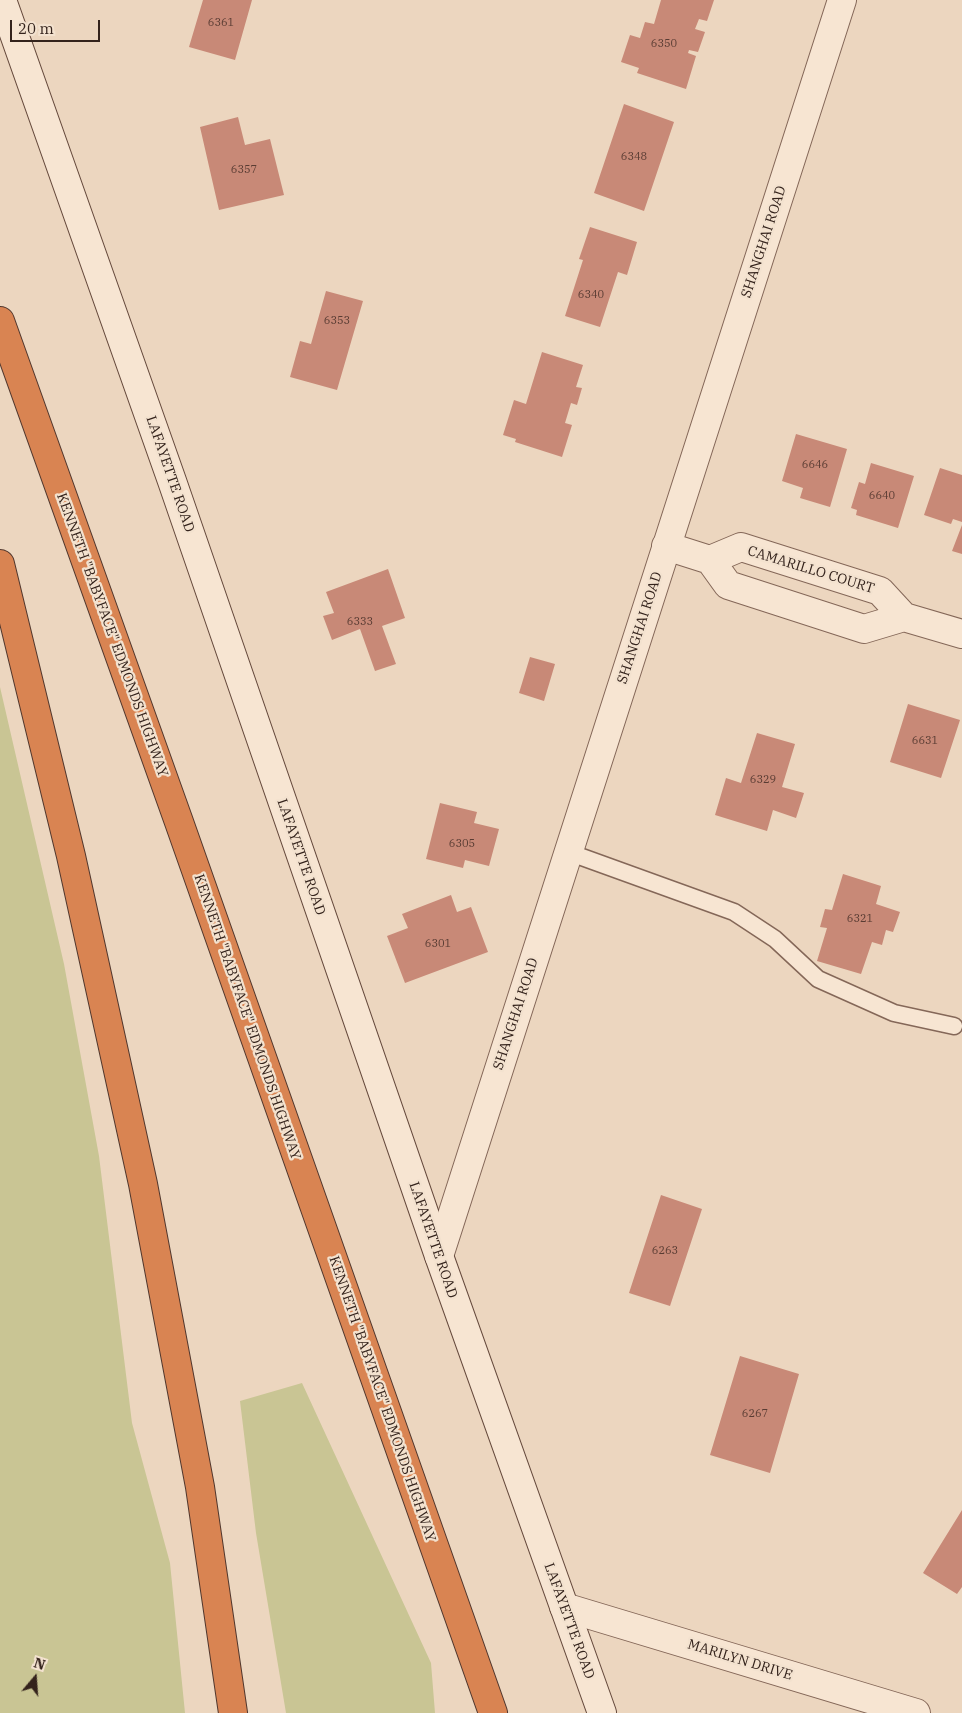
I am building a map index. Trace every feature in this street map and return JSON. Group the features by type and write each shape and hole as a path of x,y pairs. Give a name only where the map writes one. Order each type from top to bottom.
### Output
{"highway":[{"name":"KENNETH \"BABYFACE\" EDMONDS HIGHWAY","path":"0,321 493,1713"},
{"path":"0,564 71,856 143,1184 200,1487 233,1713"}],"street":[{"name":"LAFAYETTE ROAD","path":"2,0 169,472 439,1256 602,1713"},
{"name":"SHANGHAI ROAD","path":"439,1256 842,0"},
{"path":"666,546 710,560 728,585 864,629 904,617 962,634"},
{"name":"CAMARILLO COURT","path":"710,560 741,548 880,590 904,617"},
{"name":"MARILYN DRIVE","path":"564,1607 916,1713"}],"lane":[{"path":"568,852 734,912 775,939 818,979 894,1013 954,1026"}],"shaded area":[{"path":"0,687 64,964 99,1156 132,1423 170,1563 185,1713 0,1713"},
{"path":"302,1383 431,1663 435,1713 286,1713 256,1533 240,1401"}],"building":[{"path":"203,0 252,0 235,60 189,47"},
{"path":"661,0 714,0 707,21 699,19 695,29 705,32 698,52 689,50 688,53 696,56 686,89 637,73 639,68 621,62 630,35 640,38 645,22 654,24"},
{"path":"624,104 674,122 644,211 594,193"},
{"path":"238,117 245,145 270,139 284,195 219,210 200,127"},
{"path":"590,227 637,242 627,275 618,272 600,327 565,316 583,260 579,259"},
{"path":"326,291 363,301 337,390 290,377 300,341 311,344"},
{"path":"542,352 583,365 576,387 582,388 577,405 571,403 565,423 572,425 562,457 515,442 516,439 503,435 514,400 526,404"},
{"path":"796,434 847,449 830,507 800,498 803,488 782,481"},
{"path":"871,463 914,476 898,528 856,515 857,510 851,508 859,482 865,484"},
{"path":"940,468 962,475 962,522 953,519 951,524 924,515"},
{"path":"962,525 962,554 952,551"},
{"path":"388,569 405,618 382,626 396,664 375,671 360,629 332,640 323,616 334,613 326,592"},
{"path":"530,657 555,664 544,701 519,693"},
{"path":"908,704 960,720 941,778 890,762"},
{"path":"757,733 795,744 782,787 804,793 796,818 773,810 767,831 715,815 726,778 741,783"},
{"path":"440,803 477,812 474,823 499,829 489,866 465,860 463,868 426,859"},
{"path":"843,874 881,886 876,904 900,912 893,932 886,930 882,945 872,942 861,974 817,961 827,928 820,927 825,909 832,910"},
{"path":"451,895 457,912 471,907 488,952 405,983 387,936 408,928 402,914"},
{"path":"661,1195 702,1209 670,1306 629,1293"},
{"path":"740,1356 799,1374 770,1473 710,1455"},
{"path":"962,1510 962,1587 957,1594 923,1573"}]}
